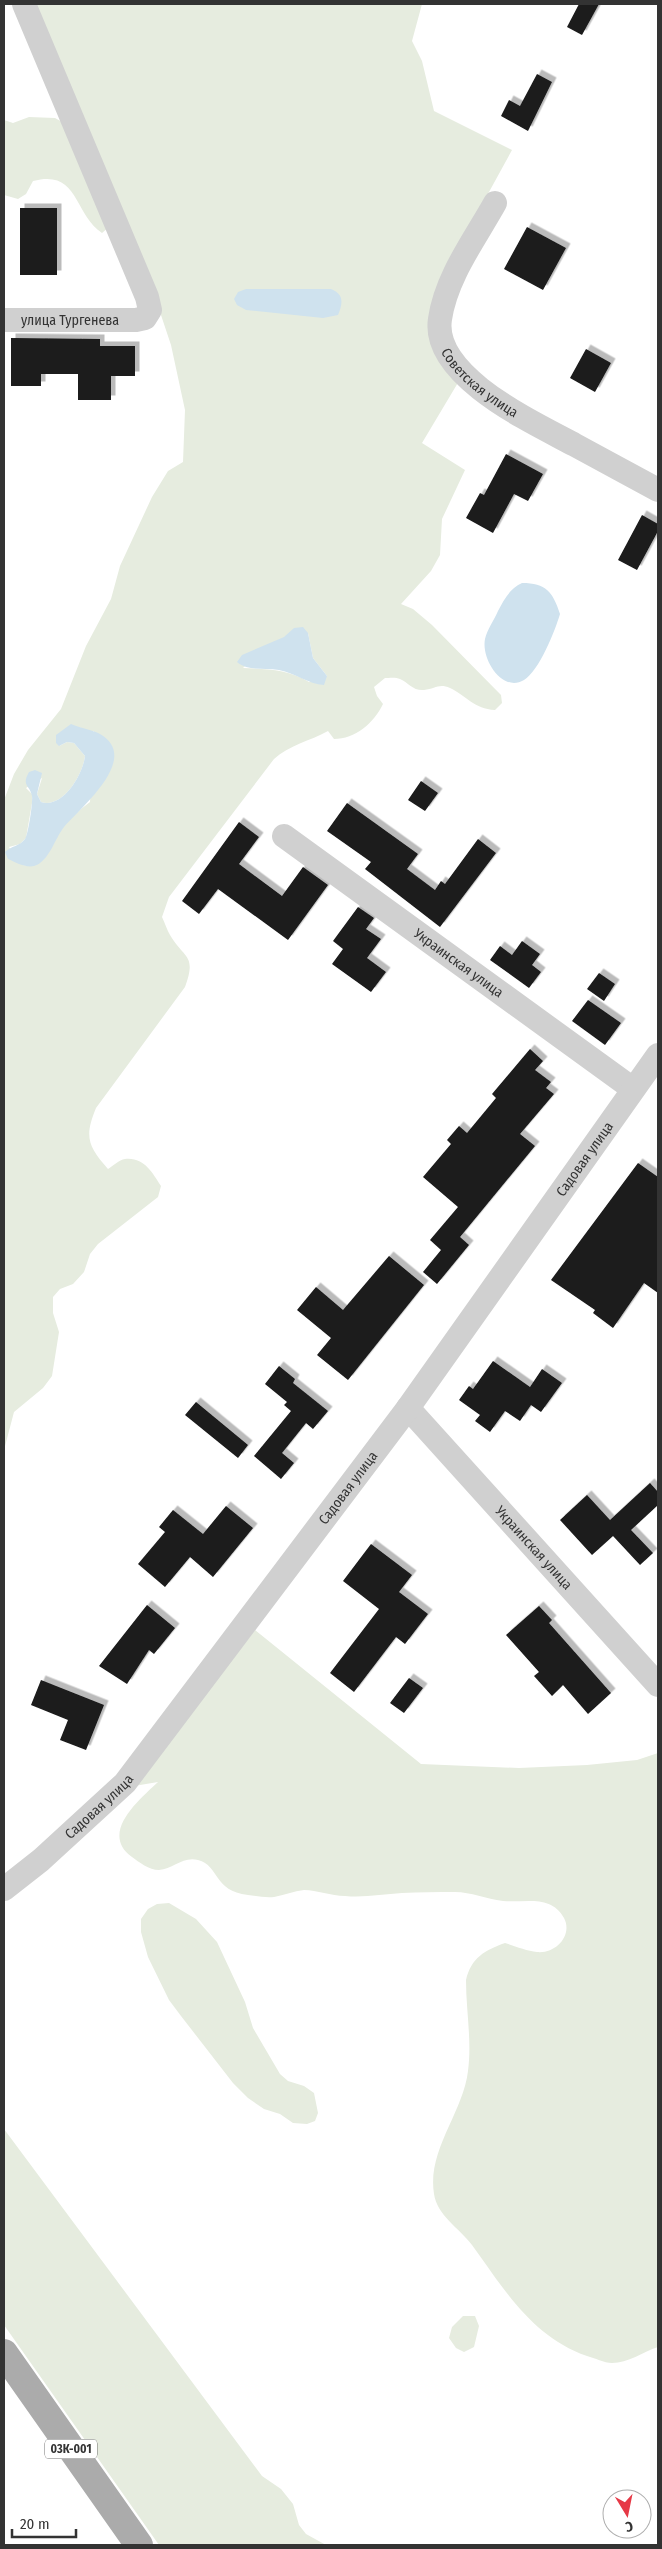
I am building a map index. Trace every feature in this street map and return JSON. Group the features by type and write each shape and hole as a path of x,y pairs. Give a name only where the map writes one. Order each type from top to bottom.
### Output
{"main road":[{"name":"03К-001","path":"4,2353 139,2545"}],"street":[{"name":"улица Тургенева","path":"4,320 136,320 145,318 150,310 147,297 24,4"},
{"name":"Советская улица","path":"495,203 453,276 440,320 442,341 450,358 480,388 522,416 658,490"},
{"name":"Украинская улица","path":"284,836 633,1089"},
{"name":"Садовая улица","path":"4,1889 41,1860 126,1782 408,1408 658,1054"},
{"name":"Украинская улица","path":"408,1408 658,1685"}],"shaded area":[{"path":"32,4 422,4 412,41 422,61 434,111 512,150 450,263 441,285 459,381 422,443 465,470 442,519 440,555 431,571 401,604 413,609 432,625 501,695 502,703 495,710 488,709 476,705 456,691 446,687 440,686 420,690 398,678 385,678 374,687 377,696 383,704 363,729 349,736 334,739 328,731 293,747 274,759 169,897 162,917 170,935 189,962 190,968 185,987 96,1108 89,1134 92,1147 108,1169 125,1159 137,1160 147,1166 161,1186 158,1197 98,1244 90,1254 84,1272 73,1284 60,1289 53,1297 53,1313 59,1332 52,1376 43,1388 14,1412 4,1450 4,800 14,774 28,750 61,709 86,646 111,599 120,566 152,497 168,471 183,462 185,410 171,345 158,306","holes":["308,633 313,658 327,676 309,682 285,672 243,668 272,644","79,727 87,731 94,731 90,802 65,825 42,861 31,865 23,865 9,847 20,844 26,838 32,803 32,794 26,788 42,778 37,794 41,802 49,803 64,795 76,780 85,756 74,743 67,742 59,746"]},
{"path":"29,117 55,118 64,123 109,227 102,233 85,215 74,195 59,181 48,179 33,181 26,194 18,199 4,195 4,120 13,123"},
{"path":"255,1630 421,1764 519,1768 587,1765 637,1760 658,1753 658,2347 618,2363 609,2363 568,2348 550,2337 521,2310 508,2294 472,2245 444,2215 436,2202 434,2194 433,2178 440,2147 460,2102 468,2071 469,2037 466,1980 468,1972 475,1960 485,1952 505,1943 537,1952 544,1952 556,1947 561,1942 566,1931 564,1918 559,1910 537,1901 503,1901 455,1892 352,1896 304,1890 274,1897 248,1895 229,1889 210,1867 198,1860 183,1861 164,1869 155,1870 132,1857 123,1848 119,1838 121,1827 126,1817 141,1798 158,1782 134,1786"},
{"path":"169,1903 196,1919 217,1942 245,2002 253,2028 280,2074 288,2081 304,2086 314,2093 318,2113 315,2121 307,2124 293,2123 280,2114 264,2109 248,2098 233,2083 169,2000 148,1957 141,1932 141,1919 148,1909 157,1904"},
{"path":"4,2129 262,2476 281,2489 293,2504 299,2525 306,2534 326,2545 159,2545 4,2325"},
{"path":"463,2316 475,2316 479,2326 474,2347 464,2352 456,2348 449,2338 452,2327"}],"water":[{"path":"246,289 331,289 340,296 341,307 338,315 323,318 246,310 237,305 234,299 238,292"},
{"path":"522,583 530,583 547,590 560,614 541,660 530,675 516,683 508,682 495,672 486,656 485,639 505,599 514,588"},
{"path":"303,627 308,633 313,658 327,676 324,685 312,683 285,671 252,668 237,662 242,655 284,637 294,628"},
{"path":"71,724 100,734 111,744 114,756 111,769 93,796 64,827 44,860 34,866 20,864 8,859 5,852 21,843 26,836 32,800 31,792 26,783 29,772 35,770 42,773 37,794 41,802 49,803 64,795 80,772 85,756 74,743 67,742 59,746 56,743 56,735"}],"building":[{"path":"579,4 599,4 582,35 567,27"},
{"path":"537,74 552,82 528,131 501,116 509,100 520,106"},
{"path":"20,208 57,208 57,275 20,275"},
{"path":"527,227 566,248 543,290 504,269"},
{"path":"11,338 100,339 100,346 135,346 135,376 111,376 111,400 78,400 78,374 41,374 41,386 11,386"},
{"path":"586,349 611,363 595,392 570,378"},
{"path":"506,454 543,474 528,501 514,494 493,533 466,518 480,493 484,495"},
{"path":"642,515 658,524 658,531 637,570 618,560"},
{"path":"421,781 438,793 425,811 408,800"},
{"path":"347,803 418,854 407,869 435,890 441,881 445,884 478,839 496,853 440,927 365,869 371,862 327,831"},
{"path":"239,822 259,837 239,864 282,896 303,867 328,885 288,940 218,889 199,914 182,901"},
{"path":"358,907 374,918 366,929 381,939 367,958 386,972 371,992 332,964 343,949 333,941"},
{"path":"522,941 540,954 532,965 541,972 529,988 490,960 500,946 512,955"},
{"path":"599,973 615,984 604,1001 587,989"},
{"path":"588,1000 621,1023 605,1045 572,1021"},
{"path":"530,1049 543,1061 535,1070 551,1082 546,1088 554,1094 520,1134 535,1146 460,1237 469,1245 437,1284 423,1272 441,1250 430,1240 458,1207 423,1177 451,1144 447,1140 459,1126 467,1133 496,1098 492,1094"},
{"path":"638,1163 658,1177 658,1293 644,1283 613,1328 593,1313 595,1310 551,1280"},
{"path":"389,1256 424,1285 348,1380 317,1355 331,1338 297,1310 316,1287 343,1310"},
{"path":"493,1361 530,1387 542,1369 562,1383 541,1412 531,1405 520,1421 505,1411 490,1432 475,1421 480,1415 459,1400 469,1386 473,1389"},
{"path":"279,1366 295,1379 293,1383 328,1411 313,1429 306,1423 282,1453 294,1463 281,1479 254,1456 291,1411 284,1405 287,1402 265,1384"},
{"path":"196,1402 248,1445 238,1458 185,1415"},
{"path":"650,1483 658,1492 658,1505 631,1530 653,1553 640,1565 613,1536 592,1555 560,1520 587,1495 610,1520"},
{"path":"226,1506 253,1528 213,1577 190,1557 165,1587 138,1564 165,1532 159,1527 173,1510 203,1534"},
{"path":"371,1544 412,1575 399,1592 428,1614 405,1644 396,1637 354,1692 330,1673 379,1609 343,1581"},
{"path":"147,1605 175,1628 154,1654 149,1650 127,1684 99,1666"},
{"path":"539,1606 552,1620 549,1623 611,1693 588,1714 563,1685 552,1696 534,1676 539,1672 506,1635"},
{"path":"409,1678 423,1688 404,1713 390,1703"},
{"path":"41,1680 104,1705 86,1750 60,1740 68,1720 31,1705"}]}
